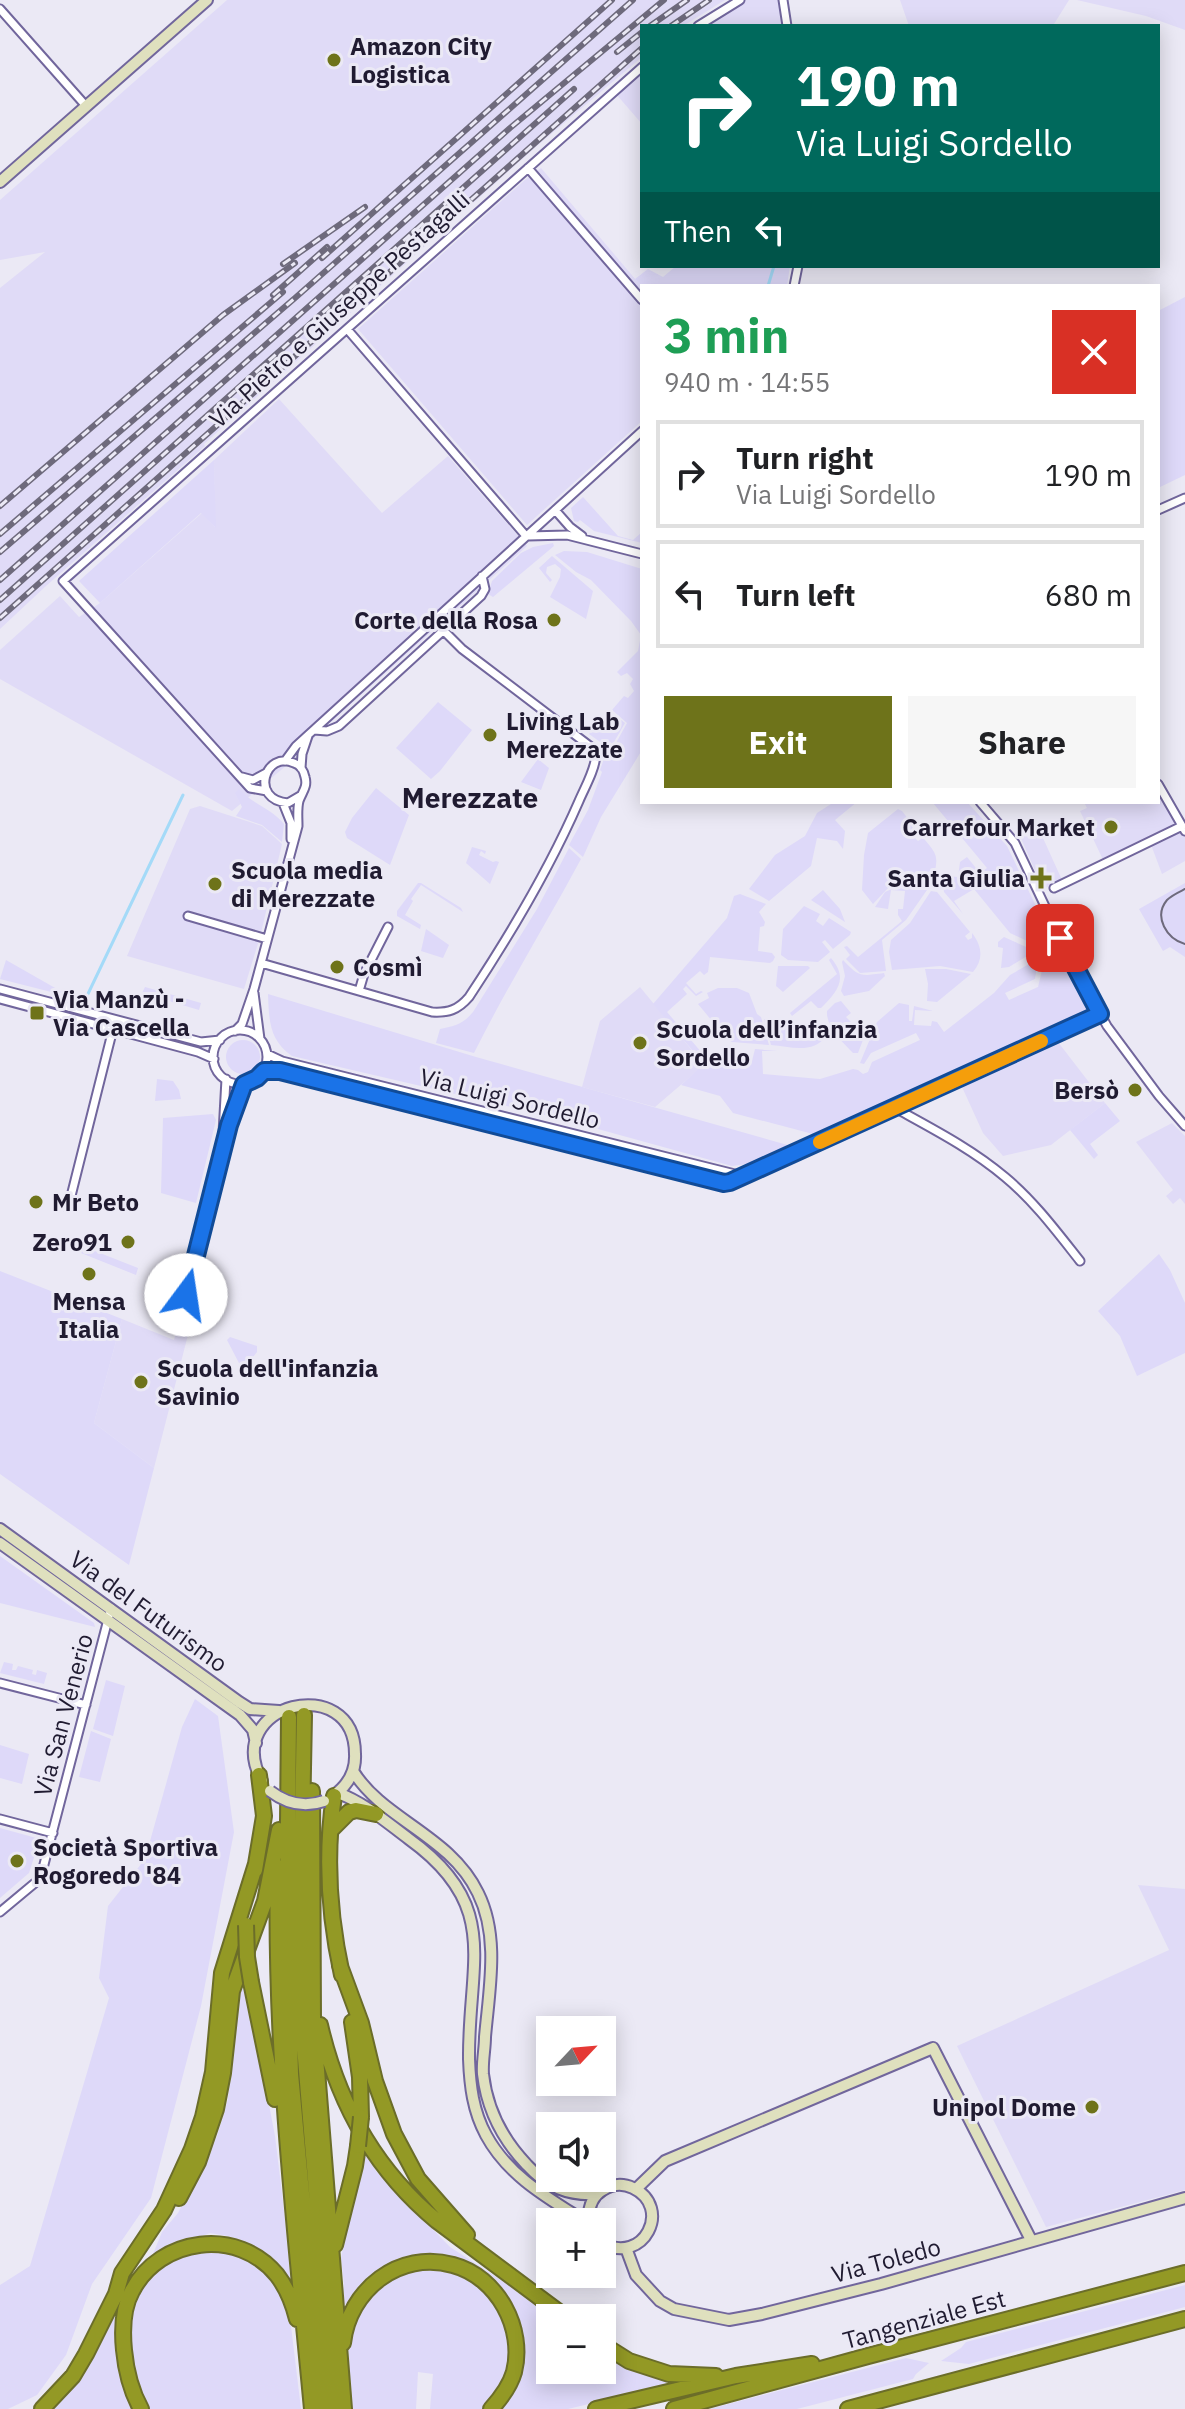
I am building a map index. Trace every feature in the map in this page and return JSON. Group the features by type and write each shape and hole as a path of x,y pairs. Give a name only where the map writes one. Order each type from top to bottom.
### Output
{"highway":[{"path":"289,1713 309,1748 312,1772 312,1977 317,2085 344,2409"},
{"path":"289,1713 287,1928 291,2074 322,2409"},
{"path":"303,1733 300,1930 304,2046 334,2409"},
{"path":"289,1763 280,1790 277,1926 279,2030 284,2122 312,2409"},
{"path":"259,1775 264,1816 246,1925 247,1957 277,2109 286,2193 296,2239"},
{"path":"332,1797 330,1882 333,1932 353,2027 360,2077 361,2117 355,2166 335,2243 332,2269"},
{"path":"331,1830 349,1812 379,1807"},
{"path":"42,2409 73,2376 116,2294 183,2191 211,2126 223,2073 232,1991 265,1901 279,1830"},
{"path":"116,2294 122,2273 169,2200 199,2132 213,2072 222,1973 256,1864"},
{"path":"340,1966 361,2023 375,2081 394,2134 418,2179 459,2227 511,2276"},
{"path":"312,1977 317,2015 329,2060 345,2104 368,2146 420,2207 548,2304"},
{"path":"141,2409 132,2389 125,2357 123,2327 127,2304 131,2292 147,2271 165,2255 188,2246 226,2245 248,2253 269,2267 290,2296 309,2372"},
{"path":"340,2371 343,2338 350,2313 364,2292 382,2276 417,2262 453,2264 479,2277 497,2295 511,2319 517,2346 514,2373 503,2396 491,2409"},
{"name":"Tangenziale Est","path":"674,2409 1185,2273"},
{"path":"848,2409 1185,2319"},
{"path":"616,2353 629,2361 669,2374 736,2376"},
{"path":"596,2409 736,2376 868,2356"}],"street":[{"path":"0,182 207,0"},
{"path":"701,24 740,0"},
{"path":"783,0 787,24"},
{"path":"0,9 86,106"},
{"name":"Via Pietro e Giuseppe Pestagalli","path":"240,776 63,581 640,69"},
{"path":"528,168 640,298"},
{"path":"347,329 526,536"},
{"path":"285,761 311,732 640,433"},
{"path":"1160,509 1185,498"},
{"path":"555,510 570,527 589,540"},
{"path":"526,536 562,535 640,553"},
{"path":"311,732 339,726 484,591 482,576"},
{"path":"261,963 432,1012 447,1013 461,1006 511,934 567,828 596,755 591,747 471,656 443,630"},
{"path":"0,989 201,1042 220,1040 235,1031 242,1024 254,989 298,826 297,809 306,784 301,768 302,754 311,732"},
{"path":"240,776 249,780 266,773 275,763 285,761 301,768"},
{"path":"266,773 264,782 273,799 283,803 300,796"},
{"path":"240,776 253,789 267,791"},
{"path":"1054,888 1184,828 1160,787"},
{"path":"283,803 291,823 290,849"},
{"path":"982,804 1015,843 1100,1014 1136,1067 1185,1126"},
{"path":"188,916 267,939"},
{"path":"359,991 364,974 388,927"},
{"path":"220,1040 214,1059 217,1071 226,1079 244,1084 264,1071 267,1054 260,1039 254,989"},
{"path":"0,999 198,1052 214,1059"},
{"name":"Via Luigi Sordello","path":"264,1071 280,1071 724,1183 1100,1014"},
{"path":"68,1208 113,1029"},
{"path":"235,1031 246,1031 260,1039"},
{"name":"Via Luigi Sordello","path":"267,1054 282,1061 745,1176"},
{"path":"223,1152 226,1079"},
{"path":"186,1295 229,1125 244,1084"},
{"path":"895,1108 961,1145 1007,1179 1052,1225 1080,1261"},
{"name":"Via del Futurismo","path":"0,1529 239,1702 259,1711 289,1713"},
{"name":"Via del Futurismo","path":"0,1543 240,1715 253,1730 256,1743"},
{"name":"Via San Venerio","path":"0,1912 38,1879 53,1833 111,1608"},
{"path":"0,1683 86,1705"},
{"path":"332,1797 353,1771 355,1753 349,1730 338,1716 316,1705 302,1704 266,1722 256,1743 255,1763 270,1791 281,1799 305,1805 332,1797 379,1807 442,1847 468,1875 483,1904 491,1938 483,2072 491,2107 512,2149 548,2183 564,2192 597,2194"},
{"path":"353,1771 379,1807 440,1864 462,1894 475,1938 469,2031 470,2085 475,2110 485,2134 509,2169 564,2208"},
{"name":"Via San Venerio","path":"0,1819 53,1833"},
{"path":"636,2189 665,2161 933,2048 1031,2240"},
{"path":"590,2208 597,2194 616,2185 626,2185 645,2196 650,2205 651,2226 639,2243 626,2248 616,2247"},
{"name":"Via Toledo","path":"626,2248 636,2275 660,2301 674,2309 729,2320 881,2284 1185,2198"}],"shaded area":[{"path":"227,0 725,0 686,24 640,24 640,59 538,145 0,629 0,288 45,252 0,260 0,200"},
{"path":"746,0 779,0 782,24 707,24"},
{"path":"900,0 1069,0 1054,24 908,24"},
{"path":"1077,0 1185,0 1185,30 1146,16"},
{"path":"640,73 640,122 616,94"},
{"path":"541,168 640,285 640,423 527,525 358,329"},
{"path":"674,268 790,268 787,284 640,285 635,279 648,269 663,277"},
{"path":"1185,297 1185,475 1160,487 1160,310"},
{"path":"279,399 382,513 448,456 527,546 287,765 232,811 0,679 0,650 60,596 79,617 100,603 202,513 215,527 214,460"},
{"path":"214,460 216,528 201,513 100,603 79,581"},
{"path":"583,497 618,536 633,540 640,534 640,542 594,531 580,520 574,521 571,508"},
{"path":"553,543 554,546 493,597 488,594 492,581 521,553"},
{"path":"564,551 587,552 640,568 640,634 591,580 555,555"},
{"path":"552,556 593,591 586,619 550,597 561,569 555,564 547,567 550,582 539,568"},
{"path":"640,640 640,753 601,817 583,857 569,845 588,810 602,772 605,756 601,748 611,752 627,723 612,710 624,696 628,698 634,691 630,684 633,679 627,673 621,676 617,672 638,651"},
{"path":"438,702 472,730 431,779 396,748"},
{"path":"611,712 625,723 610,749 589,734 598,720 603,723"},
{"path":"538,759 549,768 541,790 521,782"},
{"path":"1160,787 1185,831 1185,861 1162,874 1150,842 1105,864 1080,811 1087,808 1085,804 1160,804"},
{"path":"376,788 409,815 390,865 347,838 345,832"},
{"path":"239,789 284,824 282,842 262,825 236,816 242,807 235,793"},
{"path":"831,804 855,804 835,820 845,831 843,849 837,841 817,838 811,866 769,901 749,889 775,855 805,836 817,813"},
{"path":"934,804 969,804 1007,846 1048,931 1042,935 1045,940 1051,937 1052,941 1040,947 1010,933 974,889 954,901 963,914 944,892 942,876 958,877 960,862 967,857 980,873 987,868"},
{"name":"Scuola media di Merezzate","path":"200,806 262,826 282,844 244,989 127,956 190,809"},
{"path":"898,809 919,833 912,835 918,841 920,834 934,851 933,881 926,889 889,887 873,904 862,890 868,833"},
{"path":"1038,827 1062,880 1043,889 1020,836"},
{"path":"472,847 486,851 485,854 481,851 479,855 499,862 490,884 466,863"},
{"path":"569,848 581,859 474,1053 436,1043 440,1029 458,1024 473,1012 537,909"},
{"path":"418,883 463,912 421,885 405,915 421,925 420,929 397,916 397,911"},
{"path":"1185,883 1185,957 1170,947 1163,951 1139,909"},
{"path":"894,888 927,890 906,920 882,940 886,971 860,973 846,959 850,955 844,947 847,946 858,957 902,921 898,909 903,909 905,891 891,890 888,909 875,907 885,892"},
{"path":"823,890 840,909 845,922 811,900"},
{"path":"931,891 937,892 970,932 965,936 968,940 972,938 972,933 978,943 980,957 973,972 940,966 892,970 891,940 910,923"},
{"path":"740,894 766,904 759,912 765,922 760,927 758,951 772,953 775,957 773,961 710,957 708,972 704,975 700,971 686,983 696,994 703,992 696,996 686,986 683,989 687,994 667,1012 715,1066 723,1060 751,1065 755,1049 777,1051 762,1051 763,1074 820,1079 853,1069 863,1074 868,1072 872,1062 920,1040 916,1033 871,1053 864,1064 860,1063 877,1022 899,1003 909,1005 909,1021 912,1021 914,1006 933,1011 915,1010 914,1025 931,1026 932,1021 937,1022 944,1032 994,993 1010,975 1038,959 1035,979 1005,993 1009,1000 1038,987 1046,954 1056,948 1087,1011 813,1134 733,1113 720,1096 681,1085 704,1064 653,1004 727,918 734,896"},
{"path":"804,906 820,914 816,921 823,926 829,918 851,932 833,949 825,940 822,942 830,952 818,962 788,960 781,955 783,929"},
{"path":"426,929 449,945 443,958 421,951"},
{"path":"1004,937 1034,952 1009,967 1001,968 1003,948 998,947 998,942"},
{"path":"831,958 839,972 836,991 821,1008 811,1001 792,1016 790,1013 837,974 829,960"},
{"path":"6,960 71,997 0,979"},
{"path":"843,960 861,974 884,973 885,976 869,991 844,996 841,991 845,976"},
{"path":"778,966 810,968 783,992 776,986"},
{"path":"925,969 971,974 937,1002 927,1001"},
{"path":"145,987 201,1003 199,1010 142,993"},
{"name":"Scuola dell’infanzia Sordello","path":"640,987 704,1065 655,1107 582,1087 600,1021"},
{"path":"718,988 737,988 749,993 761,1017 769,1045 727,1039 698,1004 709,998 707,993"},
{"path":"268,994 476,1057 791,1146 755,1163 732,1166 558,1118 292,1056 275,1036 270,1021"},
{"path":"841,1001 851,1013 846,1017 866,1032 858,1053 853,1053 836,1034 827,1017 827,1011"},
{"path":"764,1019 820,1027 826,1036 809,1047 771,1045"},
{"path":"243,1040 255,1045 260,1057 255,1069 243,1074 231,1069 226,1057 231,1045"},
{"path":"1058,1042 1105,1103 1051,1145 1003,1156 983,1133 962,1087"},
{"path":"157,1079 173,1081 181,1099 155,1101"},
{"path":"1105,1103 1120,1121 1090,1144 1098,1155 1094,1159 1070,1130"},
{"path":"213,1114 216,1120 196,1203 161,1193 163,1118"},
{"path":"1172,1123 1185,1136 1185,1204 1180,1198 1173,1204 1166,1196 1173,1190 1136,1142"},
{"path":"72,1242 138,1268 136,1275 71,1249"},
{"path":"1159,1254 1185,1303 1185,1353 1137,1376 1120,1336 1098,1311"},
{"path":"0,1271 122,1319 94,1423 154,1468 129,1565 0,1474"},
{"name":"Scuola dell'infanzia Savinio","path":"180,1317 192,1319 154,1468 94,1423 122,1319 174,1340"},
{"path":"230,1337 257,1346 257,1352 246,1366 240,1365 227,1340"},
{"path":"0,1556 94,1623 95,1627 0,1603"},
{"path":"4,1662 13,1664 12,1670 18,1666 33,1670 32,1674 36,1675 37,1670 47,1673 44,1684 0,1673"},
{"path":"106,1680 125,1686 113,1736 93,1729"},
{"path":"195,1699 218,1716 234,1832 201,2006 151,2198 92,2284 66,2355 37,2395 8,2409 0,2409 0,2285 30,2266 109,1998 99,1978 108,1906 145,1859 182,1727"},
{"path":"91,1731 111,1739 100,1782 79,1777"},
{"path":"0,1745 29,1754 22,1784 0,1778"},
{"name":"Società Sportiva Rogoredo '84","path":"0,1828 40,1839 29,1873 0,1898"},
{"name":"Unipol Dome","path":"1138,1885 1185,1889 1185,2190 1046,2227 957,2046 1169,1950"},
{"path":"244,1974 275,2136 293,2284 264,2252 228,2236 210,2233 153,2254 162,2232 178,2213 217,2136 228,2099 230,2053"},
{"path":"365,2147 376,2171 450,2247 536,2304 536,2384 616,2384 616,2360 656,2379 684,2381 568,2409 501,2409 512,2392 523,2352 518,2324 473,2269 448,2257 410,2255 397,2259 381,2270 351,2306 341,2303 344,2284 341,2258"},
{"path":"213,2248 251,2258 279,2289 291,2326 301,2409 147,2409 130,2362 130,2325 135,2299 142,2284 177,2254"},
{"path":"427,2270 466,2275 490,2295 508,2336 509,2365 504,2382 484,2409 430,2409 433,2374 418,2372 416,2409 350,2409 347,2351 360,2310 377,2288 389,2279 405,2272"},
{"path":"1185,2285 1185,2307 969,2364 941,2361 966,2342"},
{"path":"123,2291 135,2409 48,2409"},
{"path":"906,2358 929,2363 913,2379 797,2409 709,2409"}],"waterway":[{"path":"769,284 773,268"},
{"path":"86,998 183,795"}],"tram line":[{"path":"1185,889 1167,900 1161,913 1168,932 1185,944"}],"railway":[{"path":"322,258 612,0"},
{"path":"0,552 295,298 633,0"},
{"path":"0,580 510,128 664,0"},
{"path":"653,24 687,0"},
{"path":"674,24 709,0"},
{"path":"617,52 640,34"},
{"path":"0,618 640,50"},
{"path":"0,600 574,89"},
{"path":"283,264 365,207"},
{"path":"273,295 327,247"},
{"path":"0,506 223,315 295,263"},
{"path":"0,534 283,292"}],"slow traffic":[{"path":"820,1142 1041,1041"}],"place":[{"name":"Amazon City Logistica","path":"334,60"},
{"name":"Corte della Rosa","path":"554,620"},
{"name":"Living Lab Merezzate","path":"490,735"},
{"name":"Carrefour Market","path":"1111,827"},
{"name":"Santa Giulia","path":"1041,878"},
{"name":"Scuola media di Merezzate","path":"215,884"},
{"name":"Cosmì","path":"337,967"},
{"name":"Via Manzù - Via Cascella","path":"37,1013"},
{"name":"Scuola dell’infanzia Sordello","path":"640,1043"},
{"name":"Bersò","path":"1135,1090"},
{"name":"Mr Beto","path":"36,1202"},
{"name":"Zero91","path":"128,1242"},
{"name":"Mensa Italia","path":"89,1274"},
{"name":"Scuola dell'infanzia Savinio","path":"141,1382"},
{"name":"Società Sportiva Rogoredo '84","path":"17,1861"},
{"name":"Unipol Dome","path":"1092,2107"}],"district":[{"name":"Merezzate","path":"470,797"}],"route":[{"path":"186,1295 229,1125 244,1084 264,1071 280,1071 724,1183 730,1182 1100,1014 1060,938"}]}
